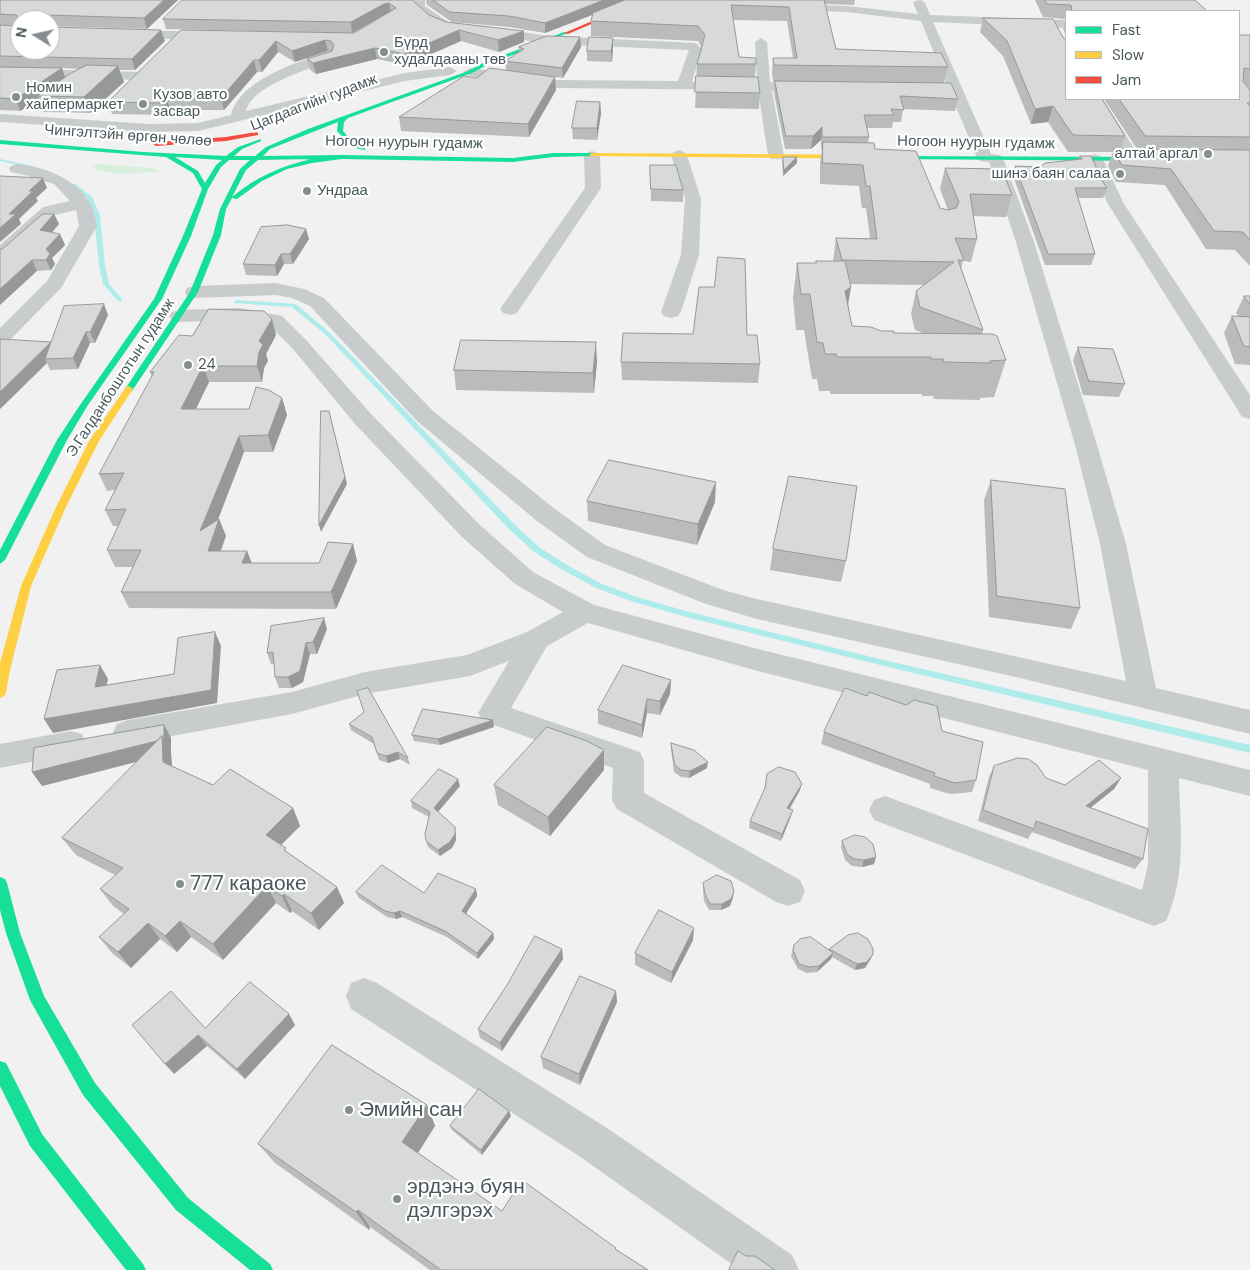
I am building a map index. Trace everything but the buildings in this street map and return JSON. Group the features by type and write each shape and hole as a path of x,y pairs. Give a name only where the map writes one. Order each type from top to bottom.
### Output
{"main road":[{"name":"Цагдаагийн гудамж","path":"268,148 348,115 470,72 485,64 647,2"},
{"name":"Цагдаагийн гудамж","path":"240,148 331,110 450,71 485,64"},
{"path":"348,115 341,121 340,131 350,141 363,149"},
{"name":"Чингэлтэйн өргөн чөлөө","path":"1,122 156,144 268,148"},
{"path":"156,144 226,139 268,130"},
{"name":"Чингэлтэйн өргөн чөлөө","path":"0,142 168,156 254,158"},
{"name":"Э.Галданбошготын гудамж","path":"0,560 62,440 84,405 158,299 187,236 205,189 218,166 240,148"},
{"name":"Ногоон нуурын гудамж","path":"268,148 518,151 553,155 592,156 679,155 1161,160"},
{"name":"Э.Галданбошготын гудамж","path":"0,693 4,670 26,586 61,507 94,441 194,292 217,235 223,209 243,169 268,148"},
{"name":"Ногоон нуурын гудамж","path":"254,158 342,157 513,160 553,155"},
{"path":"168,156 198,173 203,180 205,189"},
{"path":"223,209 265,174 301,161 342,157"},
{"path":"0,883 14,934 38,1000 89,1089 182,1204 264,1270"},
{"path":"0,1069 36,1140 137,1270"}],"street":[{"path":"420,0 418,1 418,7 436,22 443,26 462,28"},
{"path":"917,0 926,18 950,89 990,158 1024,239 1091,463 1113,544 1143,696"},
{"path":"773,6 847,9 926,18 1065,24"},
{"path":"1030,7 1033,14 1033,23"},
{"path":"152,34 166,21"},
{"path":"1052,24 1062,40"},
{"path":"476,30 549,40 692,46 696,49 684,85"},
{"path":"60,32 224,36"},
{"path":"170,46 180,35"},
{"path":"761,42 764,86 776,156"},
{"path":"237,119 241,103 256,89 295,69 328,57"},
{"path":"0,72 89,74 144,71 126,88"},
{"path":"1,122 21,119 149,128 198,127 405,77 450,71"},
{"path":"470,72 553,84 831,87"},
{"path":"66,88 89,74"},
{"path":"1097,100 1133,159"},
{"path":"21,119 36,109"},
{"path":"87,124 103,111"},
{"path":"672,312 690,255 694,199 679,155"},
{"path":"510,309 593,188 592,156"},
{"path":"916,158 923,176"},
{"path":"1095,159 1116,204 1250,412"},
{"path":"0,339 54,284 88,226 83,205 60,181 27,170 8,171"},
{"path":"0,254 49,211 64,206 83,205"},
{"path":"194,292 276,289 297,293 317,302 425,416 546,515 596,551 714,597 757,609 1250,722"},
{"path":"179,316 240,314 275,320 300,345 363,420 471,531 524,578 585,612 754,659 1250,783"},
{"path":"0,756 292,704 365,683 470,665 537,639 585,612"},
{"path":"537,639 493,713 629,761 628,800 788,891"},
{"path":"885,810 1154,910 1165,865 1163,762"},
{"path":"364,996 593,1142 777,1270"}],"green space":[{"path":"99,164 150,168 162,171 108,173 92,168"}],"waterway":[{"path":"0,160 31,167"},
{"path":"73,185 89,197 97,216 102,266 106,284 120,300"},
{"path":"236,302 294,305 328,334 512,527 536,549 597,585 634,599 686,614 880,662 1250,749"}],"traffic: fast":[{"path":"129,389 194,292 217,235 223,209 243,169 268,148 310,130 470,72 485,64 566,33"},
{"path":"348,115 341,121 340,131 349,141 363,149"},
{"path":"0,560 62,440 84,405 158,299 187,236 205,189 218,166 240,148 259,140"},
{"path":"0,142 143,154 227,158 342,157 513,160 553,155 592,155"},
{"path":"168,156 196,172 205,189"},
{"path":"235,198 260,180 285,168 312,161 342,157"},
{"path":"893,157 1149,159"},
{"path":"0,883 13,933 38,1000 89,1089 182,1204 264,1270"},
{"path":"0,1069 36,1140 137,1270"}],"traffic: slow":[{"path":"592,155 893,157"},
{"path":"0,693 4,670 26,586 61,507 94,441 129,389"}],"traffic: jam":[{"path":"566,33 646,0"},
{"path":"156,144 226,139 256,134"}],"place":[{"name":"Бүрд худалдааны төв","path":"384,52"},
{"name":"Номин хайпермаркет","path":"16,97"},
{"name":"Кузов авто засвар","path":"143,104"},
{"name":"алтай аргал","path":"1208,154"},
{"name":"шинэ баян салаа","path":"1120,174"},
{"name":"Ундраа","path":"307,191"},
{"name":"24","path":"188,365"},
{"name":"777 караоке","path":"180,884"},
{"name":"Эмийн сан","path":"349,1110"},
{"name":"эрдэнэ буян дэлгэрэх","path":"397,1199"}]}
